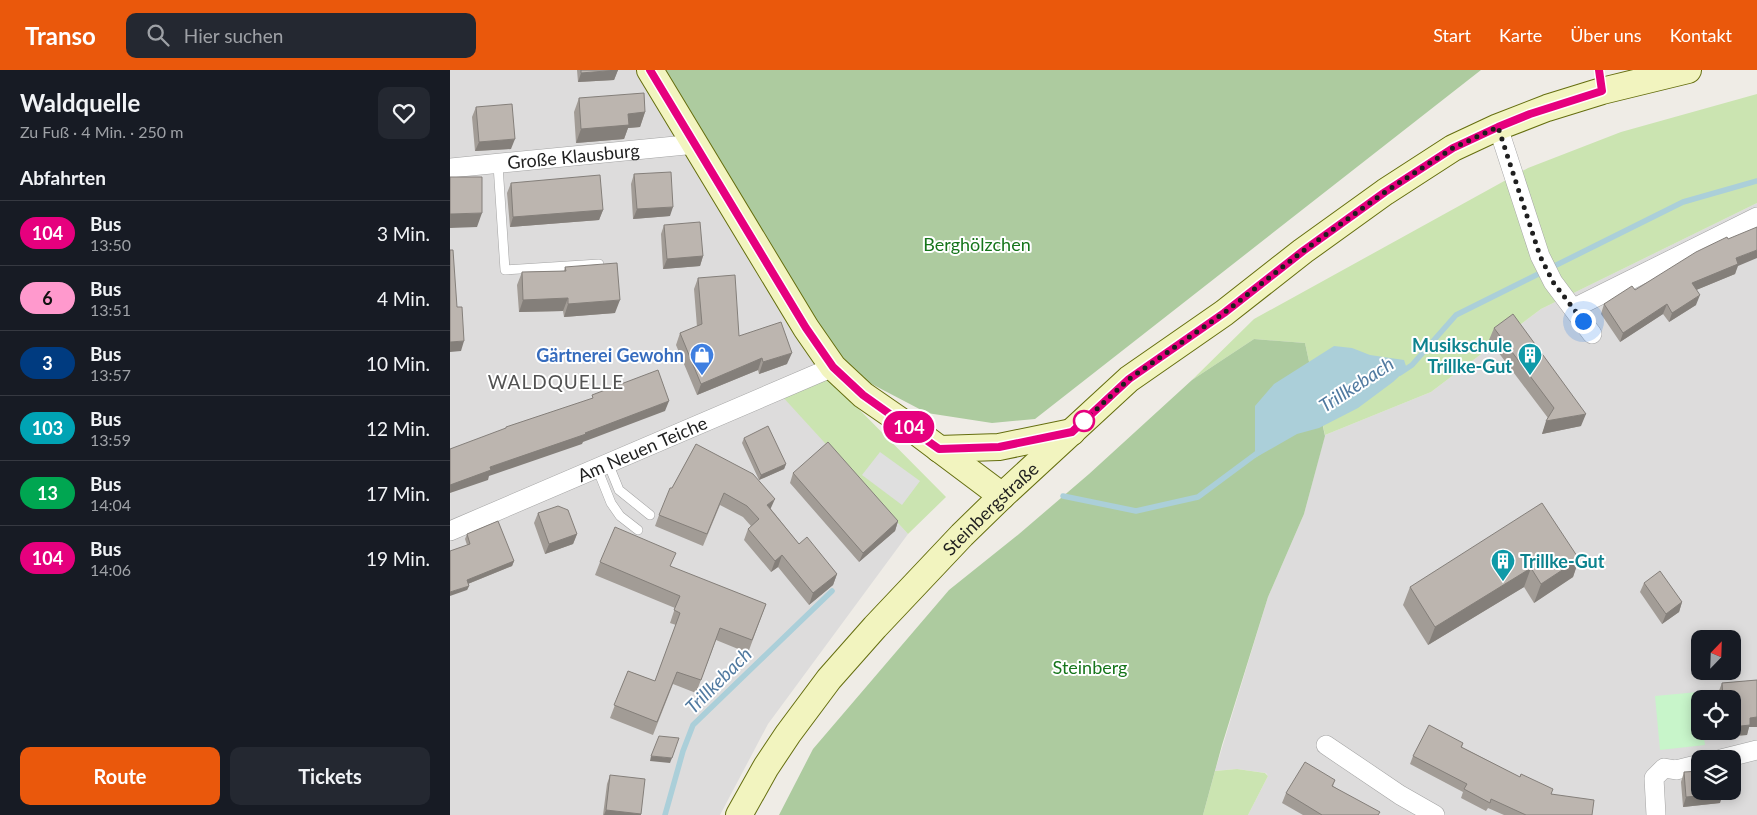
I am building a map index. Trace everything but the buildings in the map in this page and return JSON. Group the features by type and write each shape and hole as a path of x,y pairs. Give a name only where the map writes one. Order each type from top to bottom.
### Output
{"main road":[{"path":"650,70 806,328 833,367 863,395 1002,496"},
{"name":"Steinbergstraße","path":"740,815 766,766 788,734 829,679 875,627 962,535 1129,379 1224,313 1303,251 1377,198 1453,148 1498,127 1547,108 1600,80 1688,70"},
{"path":"939,449 999,447 1072,432"}],"street":[{"path":"1498,127 1540,256 1553,282 1592,334"},
{"name":"Große Klausburg","path":"450,168 696,144"},
{"path":"1574,308 1757,217"},
{"name":"Am Neuen Teiche","path":"450,531 833,367"},
{"path":"1326,744 1400,795 1436,815"},
{"path":"1741,754 1757,750"},
{"path":"1656,815 1654,778 1664,768 1676,770 1691,766"}],"lane":[{"path":"498,164 506,270 599,264"},
{"path":"602,465 619,490 650,515"},
{"path":"602,465 611,503 620,516 638,530"}],"shaded area":[{"path":"450,70 641,70 843,369 782,395 908,534 768,724 720,815 450,815"},
{"path":"1757,203 1757,815 1248,815 1268,776 1266,773 1237,769 1215,771 1268,597 1304,514 1325,435 1431,392 1541,309"},
{"path":"880,452 920,481 902,505 862,475"}],"green space":[{"name":"Berghölzchen","path":"641,70 1481,70 1035,419 992,423 927,413 843,369"},
{"path":"1757,94 1757,203 1541,309 1431,392 1325,435 1305,343 1254,339 1192,380 1254,319 1528,168 1621,132"},
{"name":"Steinberg","path":"1254,339 1305,343 1325,436 1304,514 1268,597 1222,745 1203,815 779,815 813,749 949,590 1019,534 1089,474 1192,380"},
{"path":"826,376 946,497 908,534 781,395"},
{"path":"1691,693 1691,740 1704,740 1705,745 1660,750 1655,696"},
{"path":"1237,769 1265,773 1268,776 1248,815 1203,815 1215,771"}],"water":[{"path":"1334,346 1352,348 1370,355 1404,360 1407,369 1358,408 1319,428 1297,434 1255,458 1255,406 1274,384"}],"waterway":[{"name":"Trillkebach","path":"1400,373 1412,365 1456,315 1683,202 1757,181"},
{"name":"Trillkebach","path":"1063,496 1136,511 1198,497 1260,451"},
{"name":"Trillkebach","path":"665,815 683,751 693,725 832,591"}],"bus line":[{"name":"104","path":"650,70 806,328 833,367 863,395 939,449 999,447 1072,432 1129,379 1224,313 1303,251 1385,192 1453,148 1498,127 1547,108 1602,91 1599,70"}],"place":[{"name":"Gärtnerei Gewohn","path":"702,376"},
{"name":"Musikschule Trillke-Gut","path":"1530,376"},
{"name":"Trillke-Gut","path":"1503,582"}],"district":[{"name":"WALDQUELLE","path":"556,381"}],"route":[{"path":"1084,421 1129,379 1224,313 1303,251 1385,192 1453,148 1498,127 1540,256 1553,282 1583,321"}]}
